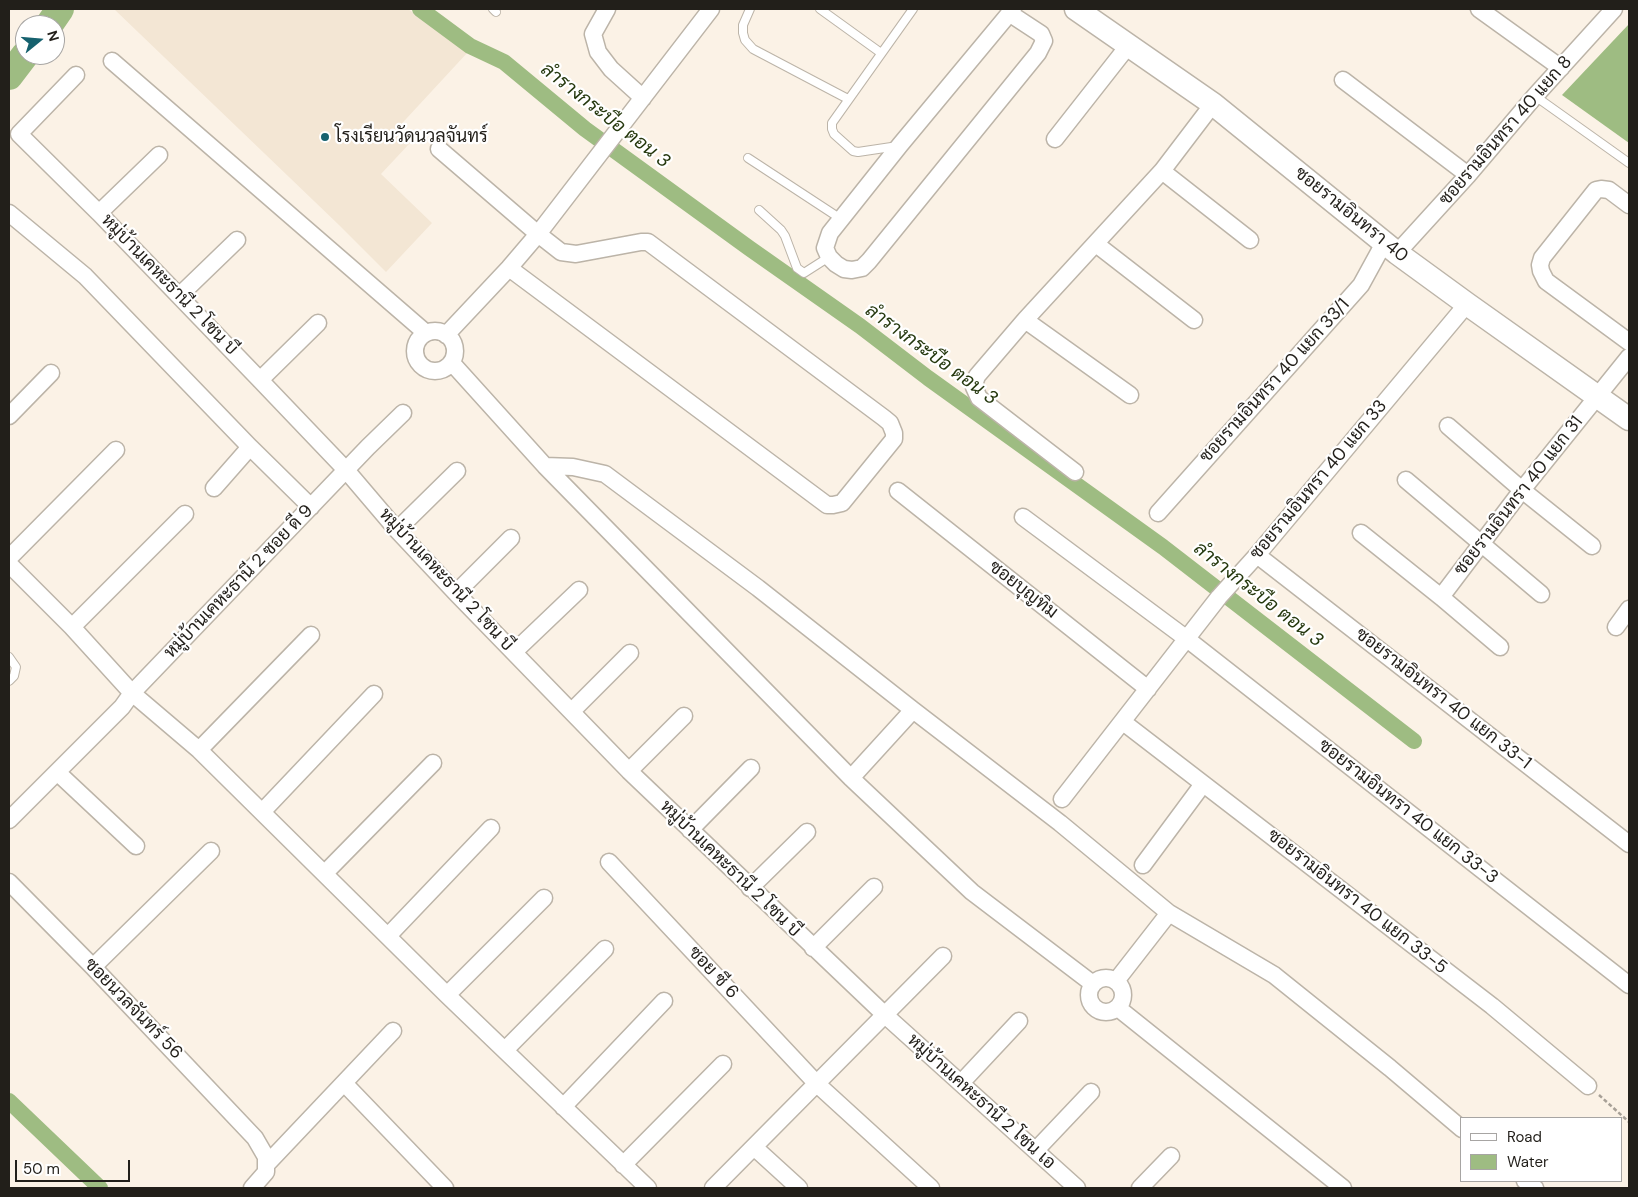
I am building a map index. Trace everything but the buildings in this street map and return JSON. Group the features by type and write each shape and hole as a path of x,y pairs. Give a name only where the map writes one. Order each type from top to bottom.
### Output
{"street":[{"path":"607,9 593,34 598,52 611,68 643,98"},
{"path":"446,335 538,234 711,9"},
{"name":"ซอยรามอินทรา 40","path":"1076,9 1213,104 1391,248 1629,419"},
{"path":"1479,9 1561,68"},
{"name":"ซอยรามอินทรา 40 แยก 8","path":"1391,248 1468,175 1614,9"},
{"path":"1011,11 1041,34 1044,41 1038,53 869,261 862,268 852,270 844,269 836,264 829,257 825,248 830,233 1011,11"},
{"path":"1055,139 1128,46"},
{"path":"112,61 426,333"},
{"name":"หมู่บ้านเคหะธานี 2 โซน บี","path":"76,75 19,134 99,212 260,380 346,470 397,530 456,593 629,771 885,1016"},
{"path":"1343,80 1468,175"},
{"path":"1075,472 978,398 974,387 977,376 1025,320 1162,171 1213,104"},
{"path":"439,149 561,252 576,254 648,242 884,418 890,423 894,439 842,503 827,505 509,268"},
{"path":"99,212 160,155"},
{"path":"1162,171 1250,240"},
{"path":"1629,205 1608,190 1601,188 1596,190 1542,258 1540,265 1546,281 1629,342"},
{"path":"9,212 85,276 250,447 311,507"},
{"path":"179,296 237,240"},
{"path":"1096,244 1194,320"},
{"name":"ซอยรามอินทรา 40 แยก 33/1","path":"1158,513 1361,285 1391,248"},
{"name":"ซอยรามอินทรา 40 แยก 33","path":"1062,800 1221,594 1257,555 1467,304"},
{"path":"1025,320 1130,395"},
{"path":"260,380 318,323"},
{"path":"432,331 440,332 446,335 454,344 454,357 447,368 433,372 426,370 420,365 414,351 416,344 426,333 432,331"},
{"name":"ซอยรามอินทรา 40 แยก 31","path":"1441,597 1522,490 1629,357"},
{"path":"452,362 545,466 851,778 972,892 1093,984"},
{"path":"9,416 50,373"},
{"name":"หมู่บ้านเคหะธานี 2 ซอย ดี 9","path":"9,820 122,707 132,693 403,413"},
{"path":"1448,426 1522,490 1592,546"},
{"path":"214,488 250,447"},
{"path":"9,558 116,450"},
{"path":"545,466 574,467 605,474 758,588 1060,823 1169,913 1274,976 1390,1068 1460,1127"},
{"path":"397,530 457,471"},
{"path":"1406,480 1541,594"},
{"name":"ซอยบุญทิม","path":"898,491 1148,689"},
{"path":"72,627 185,514"},
{"name":"ซอยรามอินทรา 40 แยก 33-3","path":"1023,516 1187,639 1629,985"},
{"path":"1361,533 1500,647"},
{"path":"456,593 511,538"},
{"name":"ซอยรามอินทรา 40 แยก 33-1","path":"1257,555 1629,844"},
{"path":"9,564 72,627 132,693 199,750 325,872 446,995 648,1188"},
{"path":"514,652 578,590"},
{"path":"1616,627 1629,609"},
{"path":"199,750 311,635"},
{"path":"572,711 630,654"},
{"path":"262,812 374,694"},
{"path":"851,778 913,710"},
{"path":"629,771 684,716"},
{"name":"ซอยรามอินทรา 40 แยก 33-5","path":"1123,722 1492,1006 1588,1086"},
{"path":"325,872 433,763"},
{"path":"690,830 751,768"},
{"path":"57,772 136,846"},
{"path":"1143,865 1203,784"},
{"path":"388,936 491,828"},
{"path":"750,888 807,832"},
{"path":"93,967 211,851"},
{"name":"ซอย ซี 6","path":"609,862 817,1084 931,1188"},
{"name":"ซอยนวลจันทร์ 56","path":"9,882 93,967 255,1138 266,1157 266,1165"},
{"path":"812,948 874,887"},
{"path":"446,995 544,898"},
{"path":"1116,981 1169,913"},
{"path":"505,1050 605,949"},
{"path":"713,1188 943,956"},
{"path":"1101,978 1116,981 1123,994 1123,999 1118,1008 1109,1012 1095,1008 1091,1003 1089,994 1093,984 1101,978"},
{"path":"563,1107 664,1001"},
{"path":"1118,1008 1343,1188"},
{"name":"หมู่บ้านเคหะธานี 2 โซน เอ","path":"885,1016 1076,1188"},
{"path":"961,1083 1019,1021"},
{"path":"252,1188 266,1172 266,1165 393,1031"},
{"path":"623,1165 724,1064"},
{"path":"344,1083 444,1188"},
{"path":"1036,1150 1091,1092"},
{"path":"754,1147 799,1188"},
{"path":"1140,1188 1171,1156"}],"lane":[{"path":"750,9 743,25 743,32 745,40 753,49 848,100"},
{"path":"820,9 881,53"},
{"path":"900,145 858,152 853,151 838,137 832,129 832,123 913,9"},
{"path":"1536,96 1629,162"},
{"path":"748,158 841,219"},
{"path":"759,210 781,230 797,268 804,273 829,257"},
{"path":"9,657 16,667 14,676 9,681"}],"path":[{"path":"1588,1086 1629,1122"}],"shaded area":[{"name":"โรงเรียนวัดนวลจันทร์","path":"114,9 408,9 468,52 394,132 410,143 381,174 432,223 386,272"}],"water":[{"path":"1629,24 1629,143 1562,95"}],"waterway":[{"path":"56,15 60,9"},
{"name":"ลำรางกระบือ ตอน 3","path":"420,9 470,46 504,62 585,129 860,326 928,378 1163,547 1414,741"},
{"path":"9,76 17,65"},
{"path":"9,1101 100,1188"}],"place":[{"name":"โรงเรียนวัดนวลจันทร์","path":"325,137"}]}
